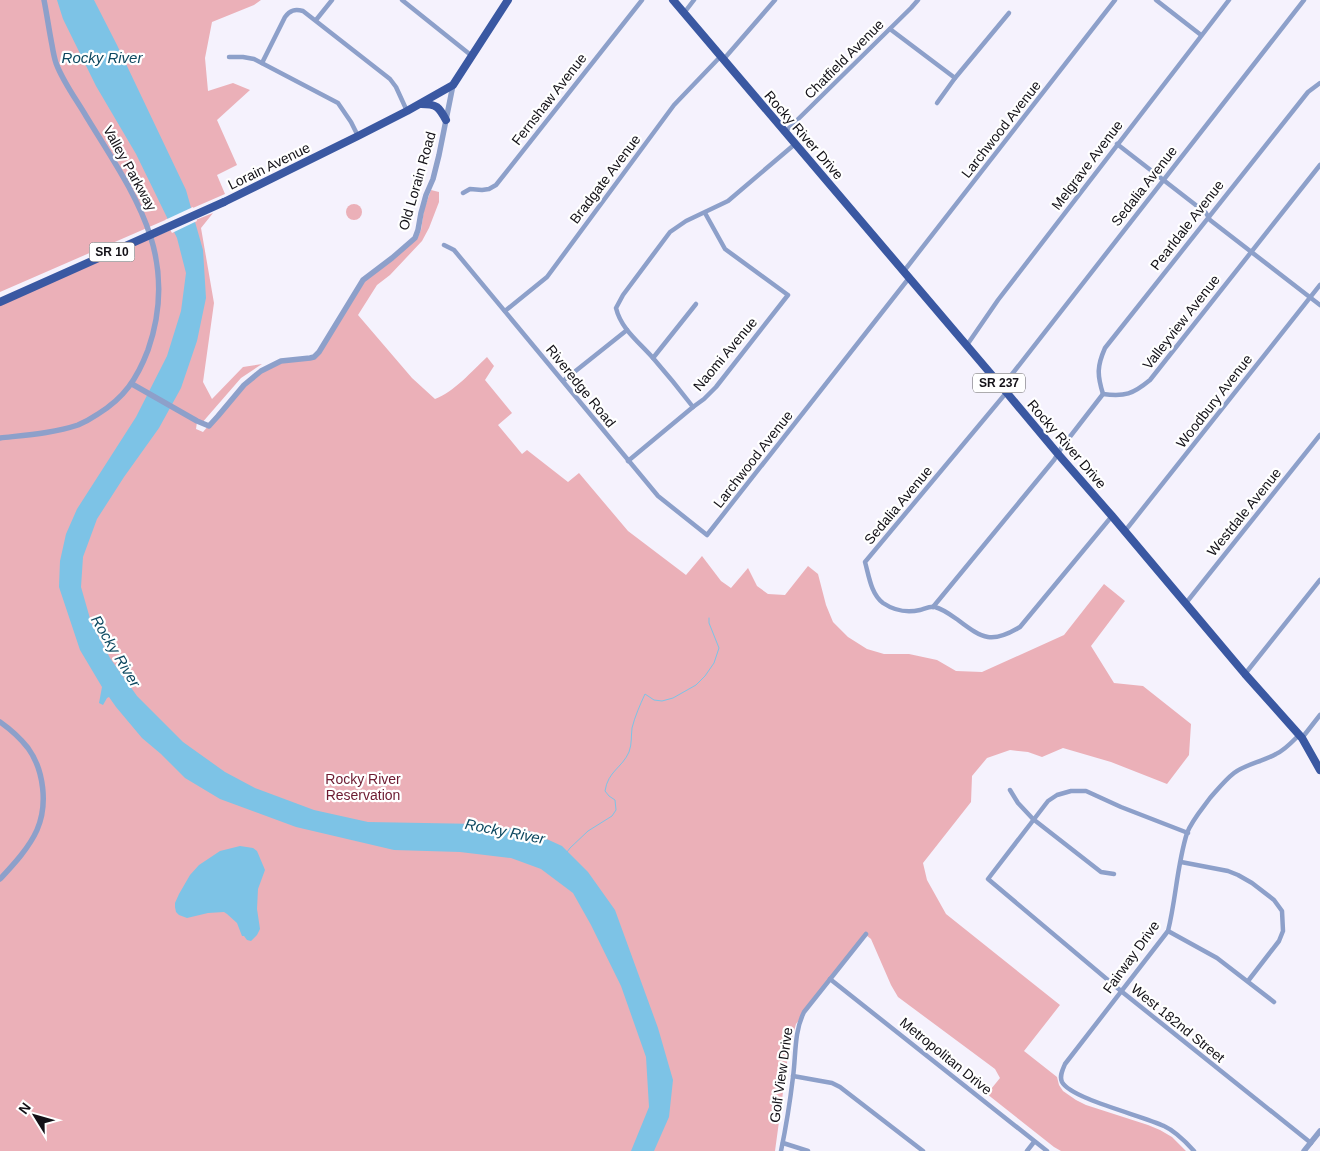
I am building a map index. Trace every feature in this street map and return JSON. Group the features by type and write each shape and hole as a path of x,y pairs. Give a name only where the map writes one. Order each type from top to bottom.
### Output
{"main road":[{"name":"Lorain Avenue","path":"0,302 224,202 407,111 453,85 508,0"},
{"name":"Rocky River Drive","path":"673,0 1300,737 1320,770"},
{"path":"419,104 434,105 446,120"}],"street":[{"name":"Valley Parkway","path":"0,438 46,432 78,425 105,410 119,399 132,384 144,362 155,325 160,291 154,246 144,217 136,199 69,88 56,62 44,0"},
{"path":"316,20 332,0"},
{"path":"402,0 472,56"},
{"name":"Fernshaw Avenue","path":"463,192 470,188 489,189 496,184 642,0"},
{"path":"684,13 694,0"},
{"name":"Bradgate Avenue","path":"505,311 547,277 674,105 722,59 775,0"},
{"name":"Chatfield Avenue","path":"785,132 918,0"},
{"name":"Larchwood Avenue","path":"707,536 1115,0"},
{"path":"1156,0 1201,35"},
{"name":"Melgrave Avenue","path":"967,345 998,300 1228,0"},
{"name":"Sedalia Avenue","path":"933,607 905,612 883,603 875,594 866,562 1004,390 1304,0"},
{"path":"262,62 289,12 296,9 304,11 390,79 396,87 407,111"},
{"path":"937,103 1009,12"},
{"path":"890,29 955,78"},
{"path":"228,58 243,57 262,62 338,103 348,116 358,136"},
{"name":"Pearldale Avenue","path":"1103,394 1098,379 1098,367 1104,348 1308,92 1320,83"},
{"name":"Old Lorain Road","path":"132,384 209,426 244,385 261,371 281,361 314,357 319,352 363,280 415,238 439,155 453,85"},
{"path":"693,407 653,358 626,330 618,318 616,308 622,295 670,232 686,221 728,201 795,144"},
{"path":"1117,144 1206,213 1210,220 1320,305"},
{"name":"Valleyview Avenue","path":"1103,394 1117,396 1127,394 1140,388 1150,380 1320,165"},
{"name":"Naomi Avenue","path":"628,461 716,387 788,295 725,249 705,212"},
{"name":"Riveredge Road","path":"444,245 454,250 658,496 707,536"},
{"name":"Woodbury Avenue","path":"1125,531 1320,285"},
{"path":"653,358 696,304"},
{"path":"562,381 626,330"},
{"path":"1103,394 1054,460 933,607 949,613 975,632 987,637 996,638 1007,634 1020,627 1112,516"},
{"name":"Westdale Avenue","path":"1186,603 1320,436"},
{"path":"1246,674 1320,580"},
{"name":"Fairway Drive","path":"1194,1151 1166,1126 1083,1097 1068,1088 1062,1081 1061,1072 1065,1064 1168,931 1188,833 1196,816 1228,778 1242,768 1275,755 1287,747 1300,737 1320,716"},
{"path":"0,722 12,731 29,750 42,782 43,798 42,817 36,831 0,880"},
{"path":"1010,790 1018,803 1033,819 1101,872 1114,874"},
{"path":"1033,819 1048,801 1057,795 1071,791 1086,791 1188,833"},
{"name":"West 182nd Street","path":"1033,819 988,879 1121,992 1310,1143"},
{"path":"1181,862 1238,875 1274,900 1282,911 1283,931 1279,941 1248,981"},
{"path":"1168,931 1217,958 1274,1002"},
{"name":"Golf View Drive","path":"781,1151 793,1076 797,1030 800,1021 804,1012 866,934"},
{"name":"Metropolitan Drive","path":"830,979 1047,1151"},
{"path":"793,1076 832,1083 840,1087 923,1151"},
{"path":"1304,1151 1320,1131"},
{"path":"1027,1151 1034,1142"},
{"path":"783,1143 808,1151"}],"green space":[{"path":"0,0 261,0 254,5 212,22 205,58 208,91 233,83 250,90 217,120 237,165 217,175 225,194 0,292"},
{"name":"Rocky River Reservation","path":"431,190 439,192 439,202 422,241 390,275 377,285 358,315 412,378 435,399 456,386 487,357 494,366 485,380 512,413 498,425 522,454 527,450 568,482 579,473 628,531 686,575 702,556 721,581 731,588 748,568 757,586 768,594 785,595 808,566 818,574 826,605 833,622 848,637 867,649 884,654 909,654 937,660 956,671 982,672 1064,635 1104,584 1125,601 1091,646 1114,683 1143,686 1191,724 1189,755 1167,784 1111,762 1063,748 1042,757 1028,752 1010,750 987,758 972,776 971,802 923,863 927,880 946,914 1060,1005 1024,1051 1057,1077 1063,1091 1076,1100 1160,1130 1172,1137 1186,1151 1061,1151 1054,1147 987,1094 1000,1078 995,1069 898,997 871,939 866,935 796,1024 789,1048 775,1151 0,1151 0,299 213,213 201,228 214,303 203,382 212,399 243,367 262,364 241,378 201,424 197,422 196,429 203,432 245,383 281,359 313,360 362,280 417,239 421,230 424,209"},
{"path":"351,204 357,204 362,209 360,218 351,220 346,215 346,209"}],"water":[{"name":"Rocky River","path":"57,0 94,0 117,45 186,190 203,250 206,298 197,341 181,388 159,428 97,519 83,557 81,587 91,622 110,658 137,696 183,742 225,772 255,788 314,810 368,822 480,824 529,831 562,846 588,872 615,910 658,1028 673,1080 669,1117 654,1151 631,1151 649,1107 646,1057 621,986 573,893 541,869 511,858 460,852 394,850 296,827 220,799 185,778 142,738 109,697 103,705 99,703 102,687 80,650 59,587 60,561 66,534 77,509 136,417 167,356 181,311 186,273 177,238 136,154 96,86 63,19"},
{"path":"240,846 253,848 257,851 265,870 258,889 257,909 260,929 251,941 242,936 237,923 224,912 208,913 187,918 179,915 175,907 179,894 190,875 199,865 220,851"}],"pier":[{"path":"193,207 197,221 172,233 165,220"}],"waterway":[{"path":"567,852 588,831 612,816 616,810 615,800 605,791 612,774 629,752 633,724 645,694 654,700 662,701 673,698 696,685 714,663 719,648 709,623 709,618"}]}
